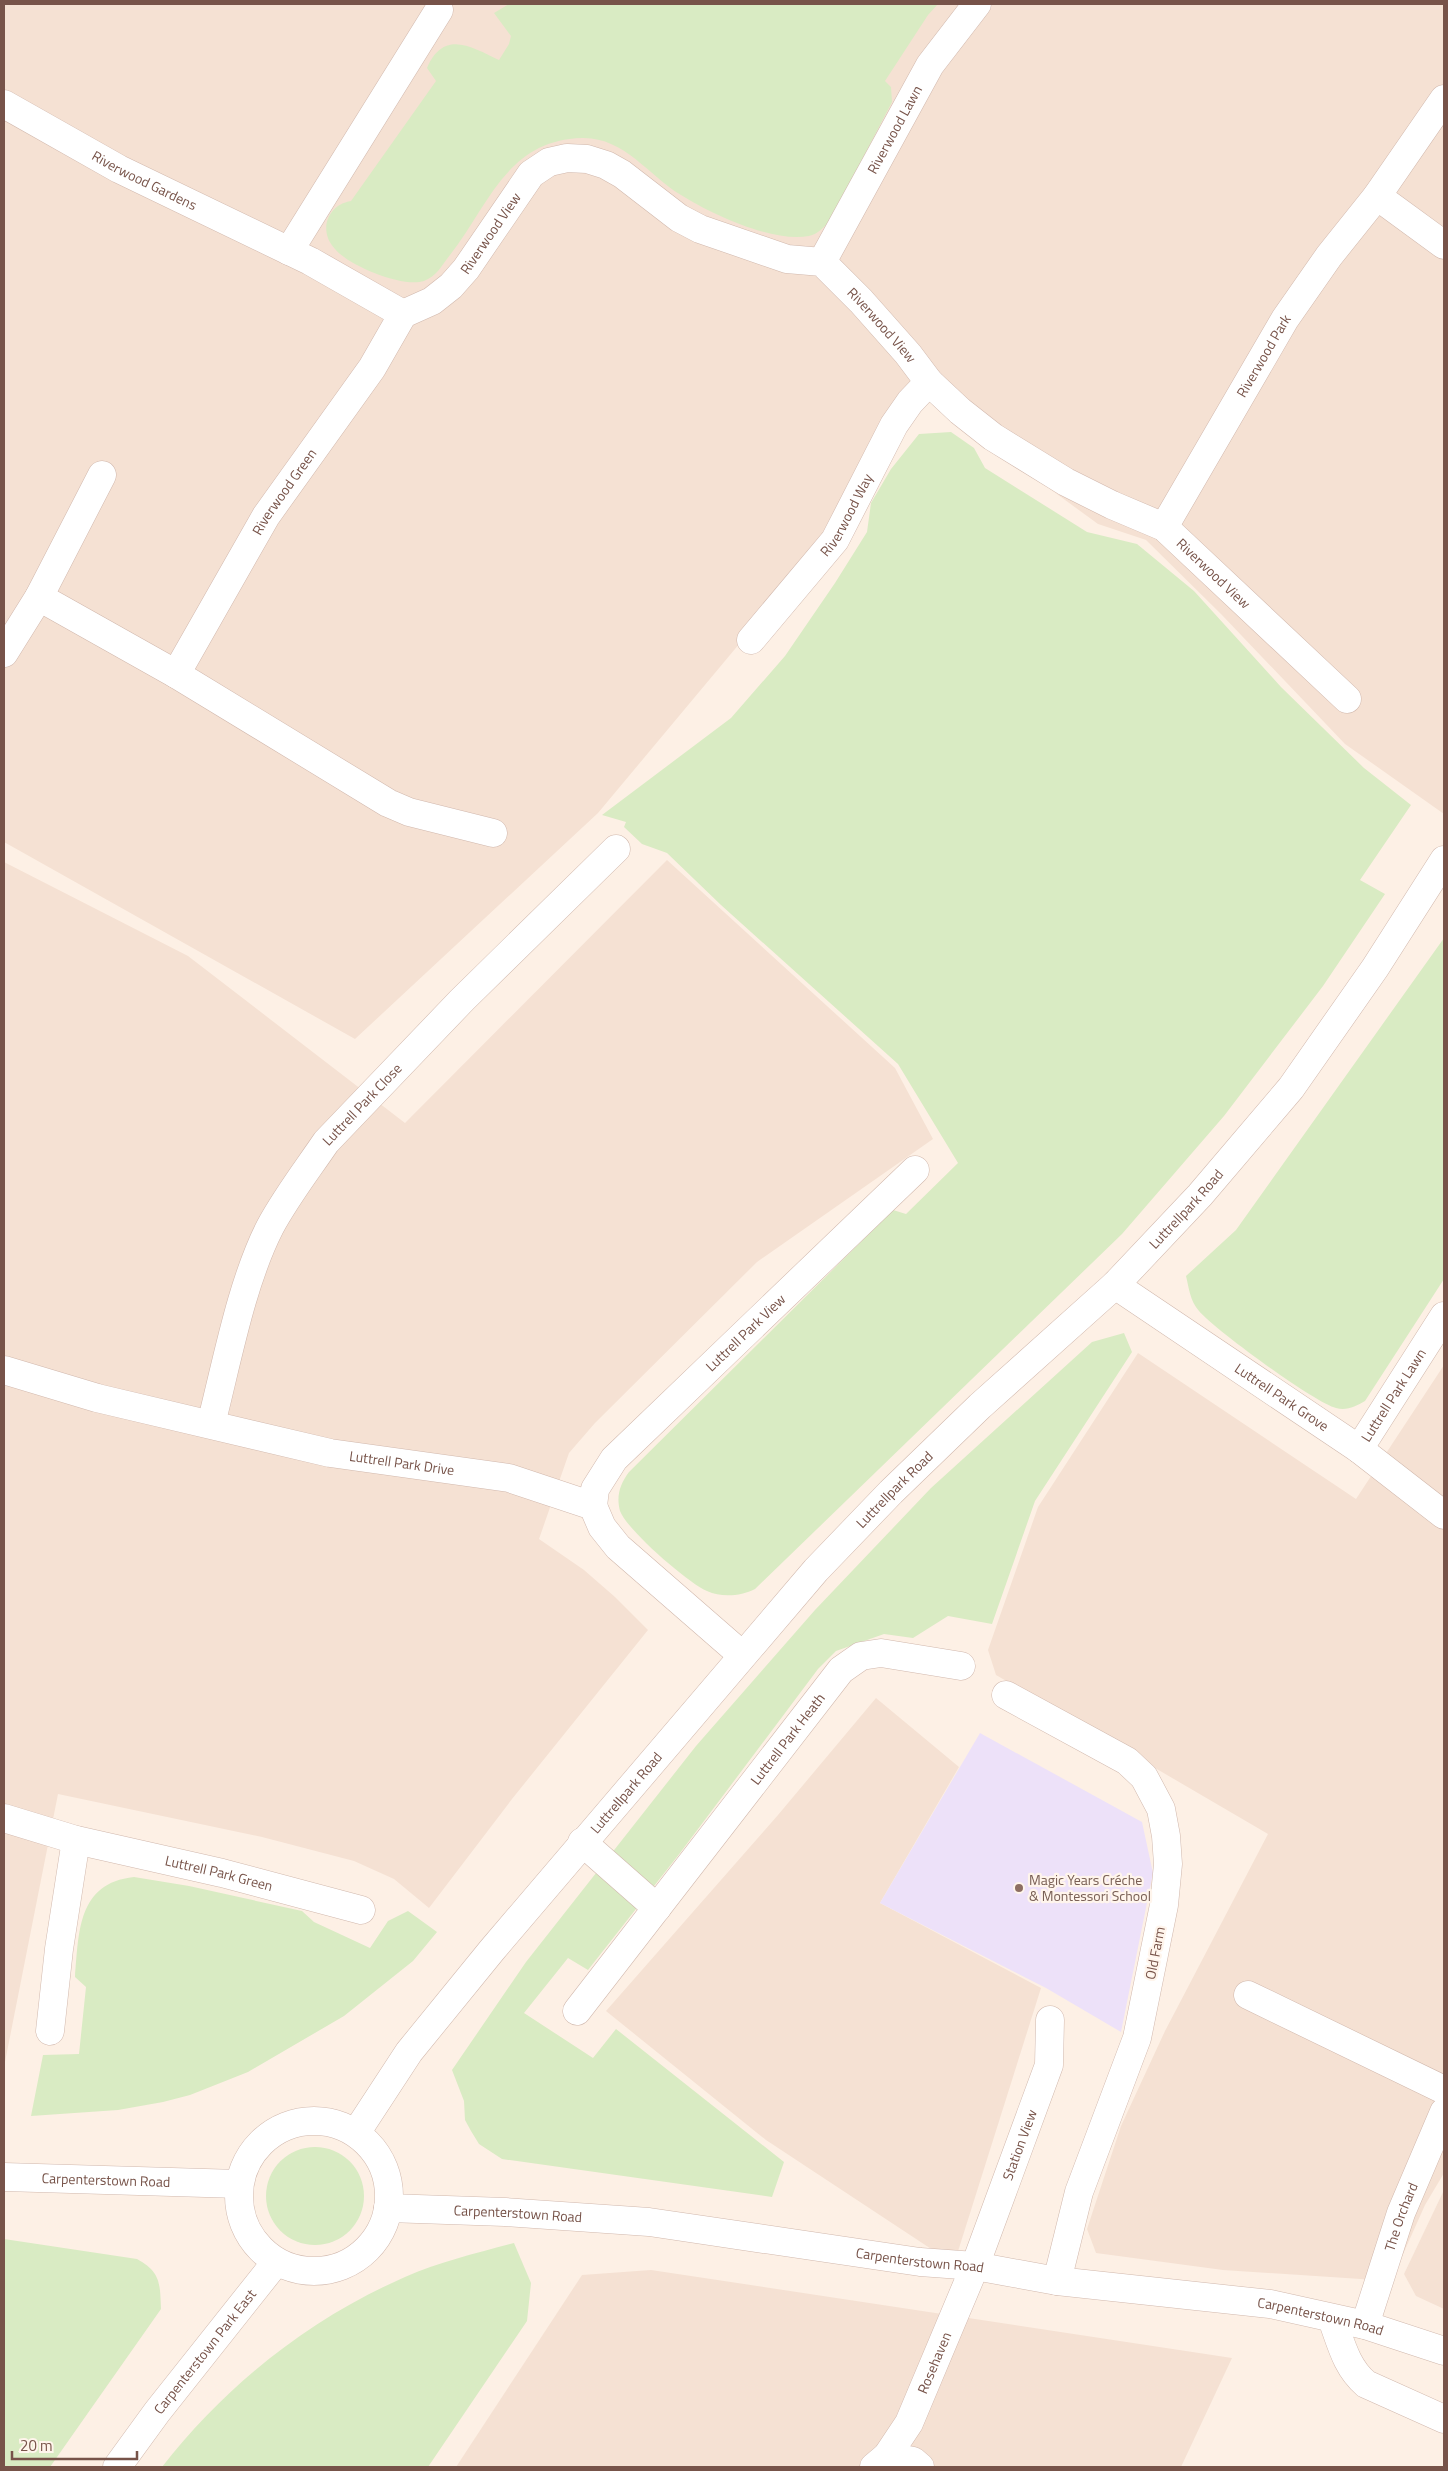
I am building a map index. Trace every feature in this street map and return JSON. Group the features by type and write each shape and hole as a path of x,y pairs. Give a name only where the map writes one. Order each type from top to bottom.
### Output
{"street":[{"name":"Riverwood Lawn","path":"822,262 930,66 977,4"},
{"path":"289,251 439,10"},
{"name":"Riverwood Park","path":"1164,527 1285,319 1329,256 1377,196 1444,98"},
{"name":"Riverwood Gardens","path":"4,104 119,169 289,251 403,314"},
{"name":"Riverwood View","path":"403,314 432,301 451,286 466,269 530,174 549,162 567,158 587,159 606,165 679,218 700,229 787,259 822,262 867,308 930,382 960,411 993,437 1029,460 1112,505 1164,527 1347,699"},
{"path":"1377,196 1444,245"},
{"name":"Riverwood Green","path":"176,674 266,516 372,368 403,314"},
{"name":"Riverwood Way","path":"751,640 835,540 894,425 910,402 930,382"},
{"path":"4,653 39,597 102,475"},
{"path":"39,597 176,674 388,804 409,812 493,833"},
{"name":"Luttrell Park Close","path":"211,1424 248,1283 268,1232 282,1204 326,1142 444,1018 616,849"},
{"name":"Luttrellpark Road","path":"356,2133 409,2052 582,1842 816,1570 891,1492 980,1406 1115,1285 1200,1195 1291,1088 1375,968 1444,860"},
{"name":"Luttrell Park View","path":"593,1506 595,1489 614,1459 915,1170"},
{"name":"Luttrell Park Grove","path":"1115,1285 1359,1449 1444,1514"},
{"name":"Luttrell Park Lawn","path":"1359,1449 1444,1316"},
{"name":"Luttrell Park Drive","path":"4,1370 97,1398 330,1453 509,1478 593,1506"},
{"path":"593,1506 602,1527 618,1547 742,1655"},
{"name":"Luttrell Park Heath","path":"577,2011 841,1670 861,1656 881,1653 961,1666"},
{"name":"Old Farm","path":"1006,1695 1127,1760 1144,1777 1157,1801 1161,1809 1166,1836 1168,1864 1164,1905 1137,2038 1079,2192 1057,2281"},
{"name":"Luttrell Park Green","path":"4,1818 76,1840 222,1873 361,1910"},
{"path":"50,2031 59,1949 76,1840"},
{"path":"582,1842 657,1908"},
{"path":"1248,1995 1444,2090"},
{"name":"Station View","path":"975,2266 1049,2065 1050,2020"},
{"name":"The Orchard","path":"1365,2325 1401,2213 1444,2112"},
{"path":"316,2120 337,2124 356,2133 372,2147 384,2166 389,2186 388,2208 381,2231 366,2251 346,2265 323,2272 298,2271 276,2262 258,2248 245,2229 239,2207 238,2184 247,2160 259,2143 276,2130 295,2122 316,2120"},
{"name":"Carpenterstown Road","path":"4,2177 238,2184"},
{"name":"Carpenterstown Road","path":"388,2208 505,2212 649,2222 920,2262 975,2266 1057,2281 1270,2304 1365,2325 1444,2351"},
{"name":"Carpenterstown Park East","path":"116,2467 157,2412 276,2262"},
{"name":"Rosehaven","path":"881,2462 909,2423 975,2266"},
{"path":"1332,2319 1350,2368 1358,2377 1366,2384 1444,2419"},
{"name":"Rosehaven","path":"881,2462 913,2461 920,2467"}],"shaded area":[{"path":"4,4 1444,4 1444,814 1345,744 1221,614 1146,540 1098,524 1050,489 939,385 831,534 598,813 355,1039 4,842"},
{"path":"667,860 895,1068 933,1139 757,1262 595,1423 569,1453 539,1539 584,1570 615,1597 648,1630 512,1799 429,1908 394,1879 354,1861 262,1837 58,1794 4,2067 4,862 188,956 405,1123"},
{"path":"1138,1353 1356,1499 1444,1365 1444,2173 1425,2205 1391,2281 1223,2270 1096,2253 1087,2229 1121,2126 1165,2031 1268,1834 996,1675 988,1650 1038,1507"},
{"path":"876,1698 959,1767 880,1903 1041,1988 954,2264 766,2140 606,2011 778,1815"},
{"name":"Magic Years Créche & Montessori School","path":"980,1733 1142,1822 1153,1873 1121,2032 1046,1988 880,1903"},
{"path":"1444,2190 1444,2309 1416,2296 1404,2274"},
{"path":"651,2270 1232,2358 1181,2467 456,2467 582,2275"}],"green space":[{"path":"509,4 938,4 928,15 885,81 891,87 892,102 830,221 821,230 812,235 794,237 778,235 725,218 694,203 669,187 623,150 597,139 582,138 556,142 535,150 518,163 502,178 464,236 442,266 429,279 415,282 390,278 377,274 342,256 330,242 327,234 326,227 331,213 343,203 351,201 436,81 427,68 434,56 442,48 460,44 499,60 509,44 511,36 494,13"},
{"path":"951,432 974,448 985,468 1087,532 1137,544 1194,591 1281,687 1364,768 1411,805 1360,880 1385,894 1323,986 1224,1116 1122,1234 755,1589 738,1595 719,1595 707,1591 686,1578 646,1543 625,1520 619,1506 619,1495 623,1481 629,1472 893,1210 906,1214 958,1163 898,1064 721,905 667,853 642,844 624,827 626,822 602,815 731,718 785,656 835,583 867,532 871,503 891,469 919,434"},
{"path":"1444,938 1444,1279 1365,1401 1355,1406 1340,1409 1325,1403 1287,1380 1208,1320 1194,1303 1186,1276 1236,1230"},
{"path":"1124,1333 1132,1352 1035,1501 992,1624 948,1616 913,1638 884,1634 836,1651 818,1669 680,1853 588,1970 568,1958 524,2013 593,2058 616,2029 784,2162 772,2197 502,2159 479,2144 465,2120 464,2101 452,2070 526,1962 696,1746 815,1610 931,1488 1092,1342"},
{"path":"134,1877 189,1886 302,1911 314,1922 370,1948 388,1921 408,1911 437,1932 413,1961 344,2016 248,2072 190,2095 163,2102 118,2110 31,2116 43,2055 79,2054 86,1987 75,1977 80,1928 85,1913 91,1900 101,1889 115,1881"},
{"path":"315,2147 334,2151 350,2161 360,2177 364,2196 360,2215 350,2231 334,2241 315,2245 296,2241 280,2231 270,2215 266,2196 270,2177 280,2161 296,2151"},
{"path":"4,2239 137,2259 151,2269 158,2280 161,2309 50,2467 4,2467"},
{"path":"514,2243 531,2283 527,2321 428,2467 162,2467 213,2409 242,2382 303,2334 336,2313 405,2277 458,2258"}],"place":[{"name":"Magic Years Créche & Montessori School","path":"1019,1888"}]}
